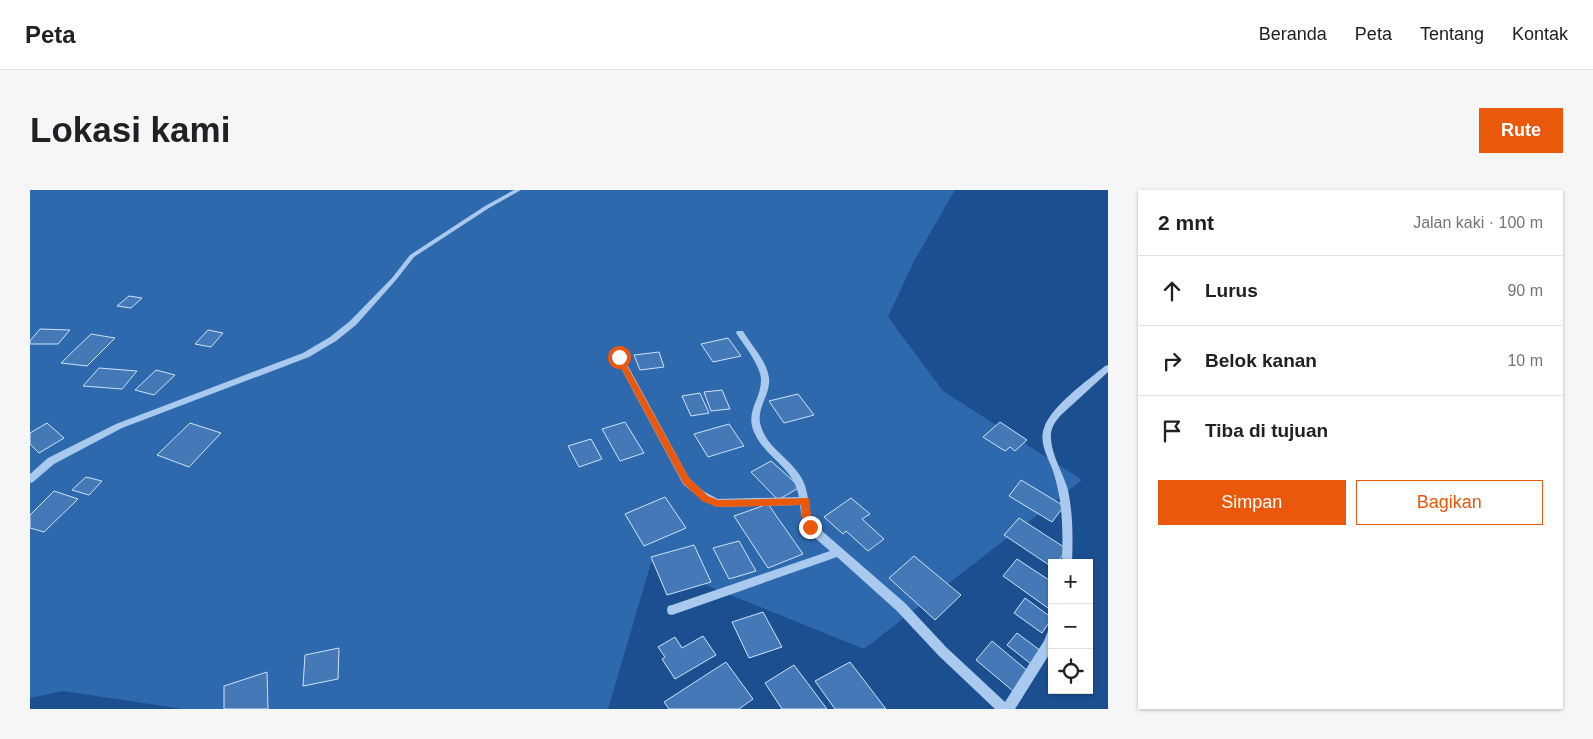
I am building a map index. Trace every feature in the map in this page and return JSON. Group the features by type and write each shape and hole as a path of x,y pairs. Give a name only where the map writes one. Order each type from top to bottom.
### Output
{"street":[{"path":"30,479 51,461 119,426 306,355 333,339 353,323 394,279 412,256 472,216 518,190"},
{"path":"740,333 764,372 764,380 755,417 756,426 768,446 802,486 806,501 806,517 810,527 901,607 929,638 1004,709"},
{"path":"619,357 686,481 694,490 705,498 717,503 806,501"},
{"path":"1067,559 1067,509 1061,480 1046,438 1049,426 1067,404 1108,368"},
{"path":"672,610 839,552"},
{"path":"1008,709 1048,646"}],"shaded area":[{"path":"30,190 955,190 914,261 888,317 943,391 1082,480 864,649 651,563 608,709 183,709 63,691 30,698"}],"building":[{"path":"129,296 142,298 131,308 117,306"},
{"path":"40,329 70,330 58,344 30,344 30,341"},
{"path":"208,330 223,333 211,347 195,344"},
{"path":"91,334 115,338 87,366 61,363"},
{"path":"728,338 741,356 713,362 701,344"},
{"path":"659,352 664,367 640,370 634,355"},
{"path":"99,368 137,371 122,389 83,386"},
{"path":"156,370 175,375 154,395 135,390"},
{"path":"722,390 730,409 711,411 704,392"},
{"path":"700,393 709,413 691,416 682,396"},
{"path":"798,394 814,415 784,423 769,401"},
{"path":"625,422 644,453 620,461 602,429"},
{"path":"1000,422 1027,440 1015,451 1010,447 1005,451 983,437"},
{"path":"47,423 64,438 39,453 30,444 30,433"},
{"path":"190,423 221,433 189,467 157,455"},
{"path":"729,424 744,446 708,457 694,434"},
{"path":"591,439 602,459 579,467 568,446"},
{"path":"771,461 800,487 778,500 751,472"},
{"path":"86,477 102,481 89,495 72,490"},
{"path":"1021,480 1064,506 1052,522 1009,496"},
{"path":"54,491 78,499 44,532 30,528 30,515"},
{"path":"665,497 686,528 644,546 625,514"},
{"path":"851,498 870,514 862,519 884,539 868,551 846,531 843,534 824,517"},
{"path":"768,504 803,554 768,568 734,516"},
{"path":"1019,518 1067,549 1060,559 1048,559 1048,564 1004,535"},
{"path":"739,541 756,571 729,579 713,548"},
{"path":"694,545 711,582 667,595 651,557"},
{"path":"914,556 961,595 935,620 889,578"},
{"path":"1017,559 1048,579 1048,608 1003,576"},
{"path":"1025,598 1048,615 1048,624 1042,633 1014,613"},
{"path":"763,612 782,647 749,658 732,622"},
{"path":"1017,633 1041,651 1031,664 1007,645"},
{"path":"703,636 716,655 675,679 662,659 665,657 658,647 675,637 682,648"},
{"path":"992,641 1029,672 1013,691 976,660"},
{"path":"339,648 338,679 303,686 305,655"},
{"path":"726,662 753,699 739,709 669,709 664,702"},
{"path":"850,662 886,709 835,709 815,681"},
{"path":"794,665 827,709 782,709 765,683"},
{"path":"267,672 268,709 224,709 224,686"}],"route":[{"path":"619,357 686,481 694,490 705,498 717,503 806,501 806,517 810,527"}]}
